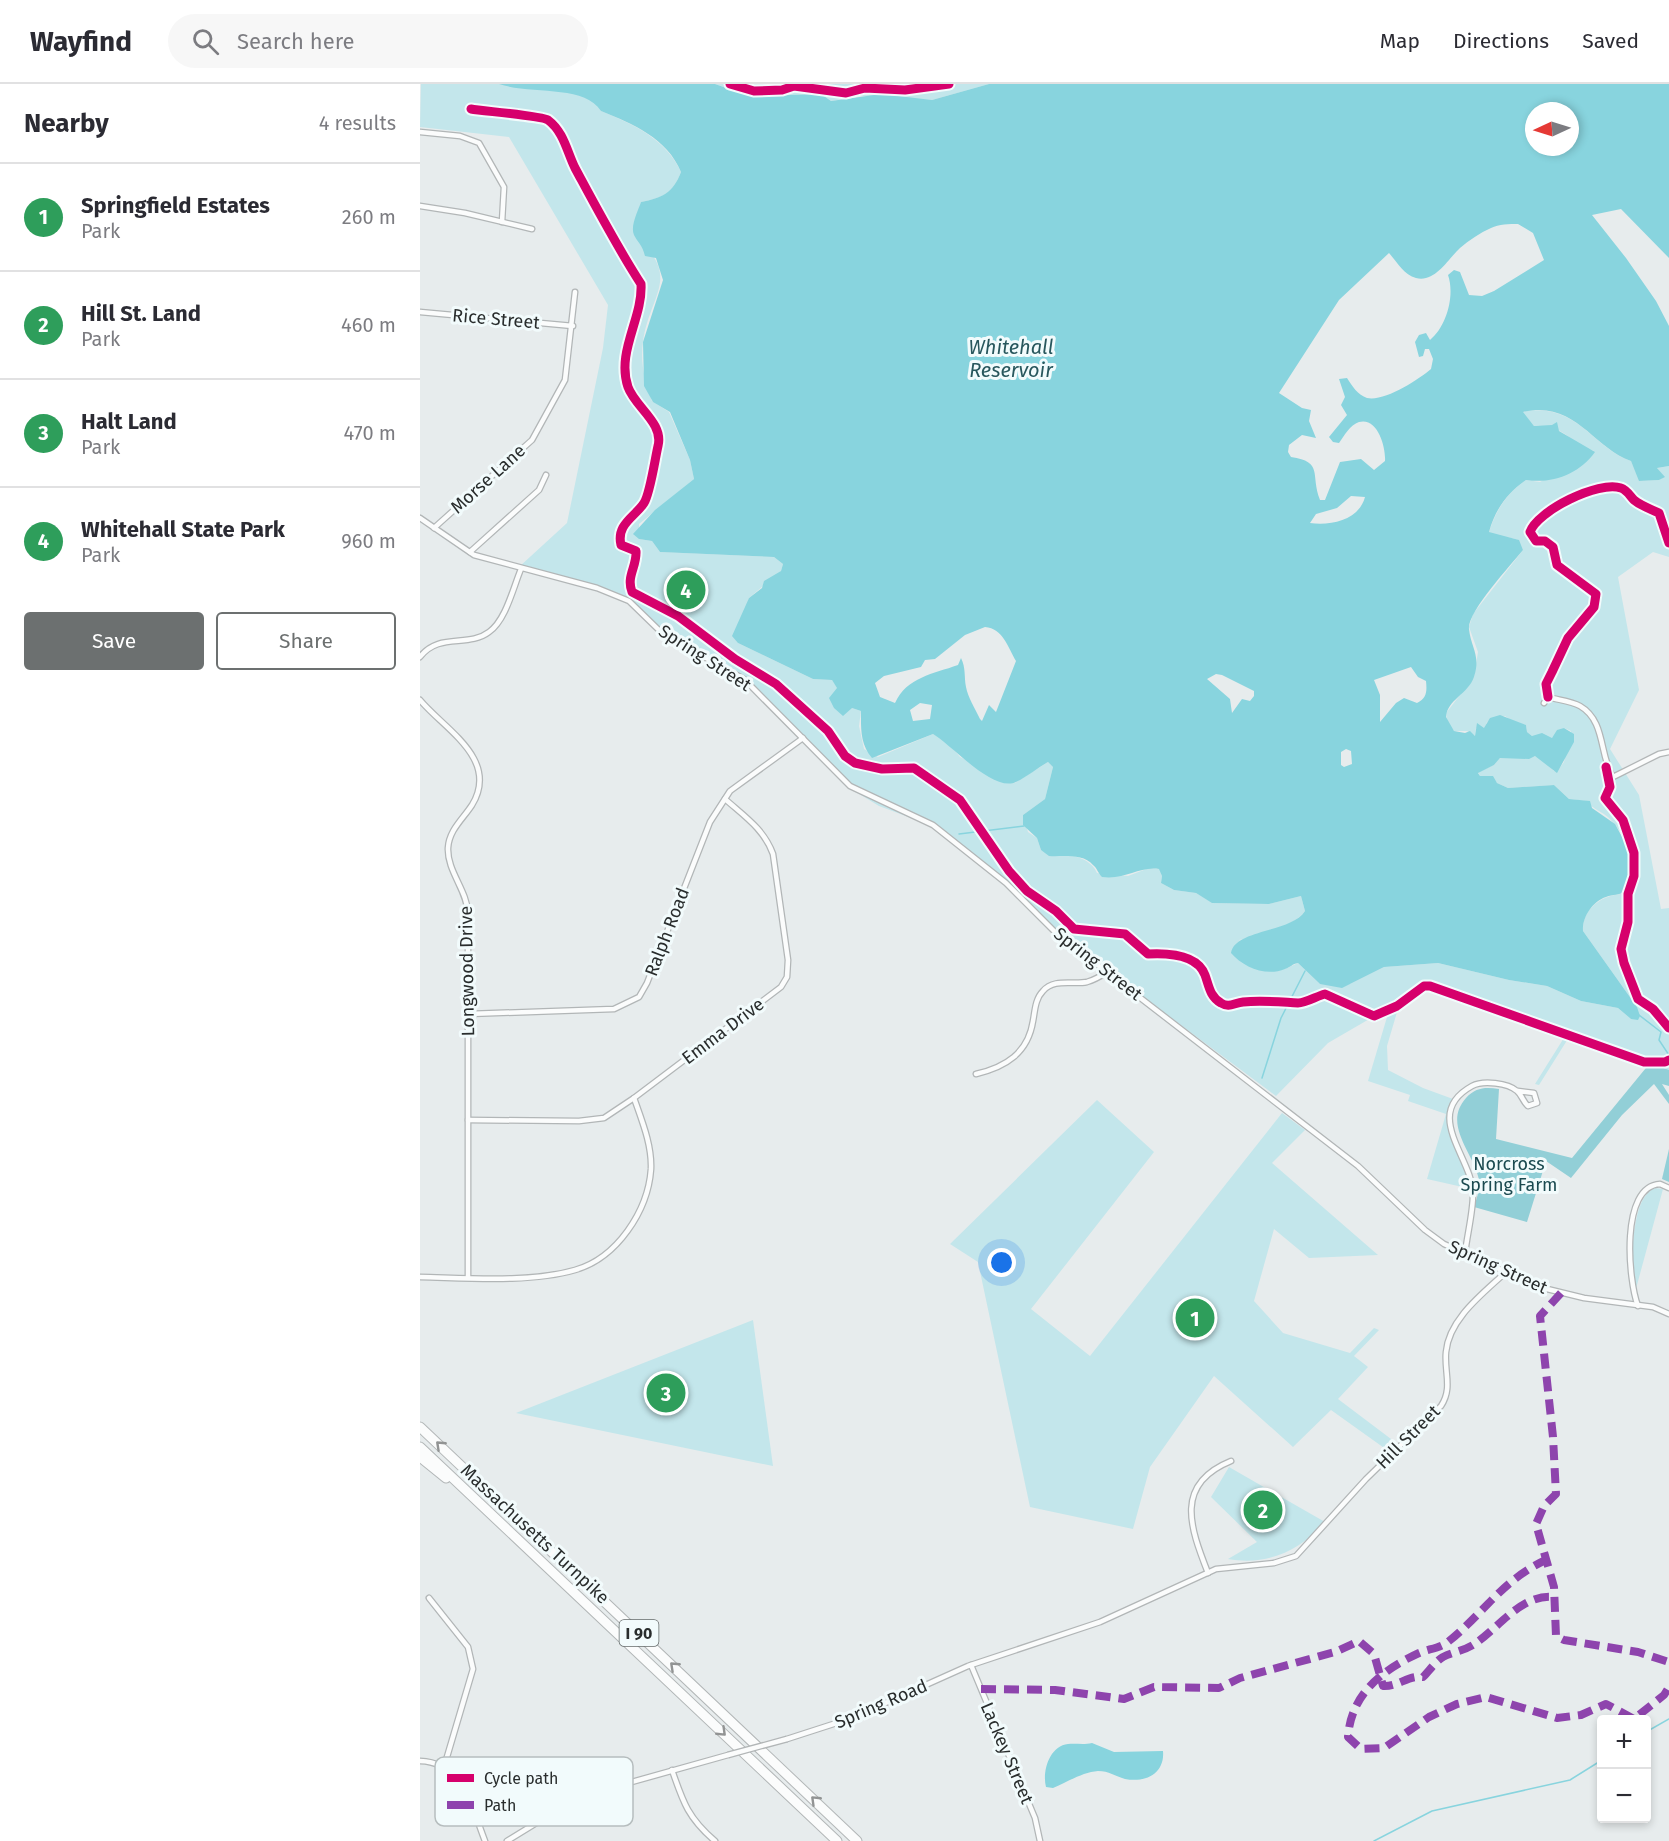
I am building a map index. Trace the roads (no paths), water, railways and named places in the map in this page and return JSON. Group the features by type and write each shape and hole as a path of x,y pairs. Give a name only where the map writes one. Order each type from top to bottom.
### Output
{"highway":[{"name":"Massachusetts Turnpike","path":"420,1427 857,1841"},
{"name":"Massachusetts Turnpike","path":"420,1447 837,1841"},
{"path":"420,1457 485,1507"}],"street":[{"path":"420,132 460,136 479,143 504,187 502,222"},
{"path":"420,206 532,229"},
{"name":"Morse Lane","path":"434,528 532,440 565,380 573,326 574,292"},
{"name":"Rice Street","path":"420,312 573,326"},
{"path":"470,552 539,490 546,476"},
{"name":"Spring Street","path":"420,518 470,552 521,569 620,596 663,634 744,679 850,786 923,819 959,844 1014,891 1055,932 1358,1166 1434,1237 1465,1254 1539,1287 1562,1294 1653,1307 1669,1314"},
{"path":"420,657 437,643 479,637 492,630 499,621 521,569"},
{"path":"1544,703 1548,697 1578,705 1590,716 1600,734 1606,767 1613,777 1659,754 1669,752"},
{"name":"Longwood Drive","path":"420,700 465,743 474,756 478,771 476,798 452,833 448,848 449,859 467,902 468,1277"},
{"name":"Ralph Road","path":"468,1014 614,1009 639,997 647,983 710,822 730,791 803,738"},
{"name":"Emma Drive","path":"468,1120 579,1121 604,1118 781,987 787,977 788,960 773,854 763,833 725,799"},
{"path":"976,1074 1001,1066 1020,1053 1030,1033 1037,999 1043,989 1053,984 1088,982 1107,972"},
{"path":"1465,1254 1473,1195 1469,1172 1451,1131 1449,1119 1452,1109 1455,1102 1474,1085 1489,1083 1507,1086 1518,1091"},
{"path":"420,1277 520,1276 576,1269 596,1261 619,1241 639,1214 648,1190 651,1168 646,1131 634,1098"},
{"path":"1638,1306 1632,1291 1633,1216 1638,1197 1645,1189 1660,1184 1669,1188"},
{"name":"Hill Street","path":"1255,1564 1285,1560 1305,1549 1366,1479 1441,1406 1447,1396 1446,1350 1454,1329 1468,1310 1507,1271"},
{"path":"1208,1573 1192,1528 1192,1504 1203,1476 1213,1468 1232,1461"},
{"name":"Spring Road","path":"633,1782 787,1739 852,1718 971,1665 1100,1622 1208,1573 1228,1566 1255,1564"},
{"path":"429,1598 468,1647 473,1669 447,1757"},
{"name":"Lackey Street","path":"971,1665 1035,1818 1040,1841"},
{"path":"420,1761 435,1765"},
{"path":"672,1770 686,1810 700,1829 715,1841"},
{"path":"479,1826 485,1841"},
{"name":"Spring Road","path":"507,1841 533,1826"}],"water":[{"name":"Whitehall Reservoir","path":"499,84 715,84 749,96 821,94 831,101 881,94 932,100 989,84 1669,84 1669,258 1621,209 1592,215 1656,301 1669,326 1669,466 1657,468 1665,477 1659,480 1639,481 1631,461 1618,455 1570,419 1541,410 1523,412 1534,426 1552,425 1557,422 1559,431 1595,452 1589,460 1565,476 1546,480 1526,480 1508,496 1498,509 1489,532 1519,540 1523,550 1482,600 1470,621 1470,636 1476,663 1474,677 1450,706 1446,717 1454,731 1465,733 1470,731 1475,736 1477,723 1484,728 1490,718 1500,715 1526,725 1527,732 1532,736 1542,733 1552,738 1557,730 1564,728 1574,734 1574,742 1557,773 1535,756 1529,759 1500,758 1494,765 1478,773 1480,776 1493,776 1497,783 1508,788 1554,785 1569,799 1590,801 1592,808 1615,824 1626,844 1630,866 1624,891 1601,899 1593,906 1584,920 1583,931 1637,1007 1640,1016 1638,1020 1631,1019 1618,1008 1581,1001 1547,986 1509,980 1438,963 1384,967 1342,988 1320,984 1298,963 1278,971 1255,969 1242,963 1231,953 1235,945 1242,939 1298,918 1305,911 1301,896 1269,904 1212,903 1196,893 1174,890 1161,883 1162,876 1159,869 1145,869 1118,877 1102,877 1089,861 1084,859 1072,856 1049,856 1041,850 1037,838 1023,825 1023,815 1045,799 1053,767 1048,762 1020,780 1007,784 984,774 933,734 872,758 863,742 861,711 852,708 843,716 834,708 829,698 837,688 832,680 813,679 738,643 732,636 749,598 762,588 764,581 781,571 783,564 774,557 660,552 652,541 639,539 633,534 655,510 694,479 690,460 670,412 653,402 644,386 643,342 663,280 656,258 645,256 633,231 641,202 655,199 670,190 681,172 675,160 658,141 637,127 601,111 582,97 570,93","holes":["1518,224 1533,233 1544,260 1482,296 1469,295 1460,272 1454,270 1448,275 1451,292 1445,319 1430,340 1426,333 1419,335 1415,342 1419,357 1423,356 1425,349 1429,349 1433,359 1431,369 1400,389 1374,398 1361,395 1347,378 1339,379 1345,397 1341,405 1347,415 1329,437 1333,442 1339,443 1347,431 1359,422 1371,424 1380,435 1385,461 1374,470 1361,459 1340,462 1325,500 1320,500 1312,466 1308,462 1291,457 1288,452 1289,445 1302,435 1316,438 1309,421 1311,410 1302,408 1279,393 1339,300 1389,253 1408,274 1423,279 1435,274 1460,248 1483,232 1501,225","1351,496 1365,497 1357,511 1343,520 1310,523 1316,514 1337,508","985,627 991,628 1001,635 1016,661 996,712 989,705 982,721 980,719 967,691 961,658 958,665 930,674 906,687 895,703 880,697 875,683 884,676 921,667 925,660 935,659 965,635","1411,667 1418,677 1426,681 1425,696 1417,703 1404,698 1396,703 1380,722 1380,695 1374,680","1216,674 1222,675 1254,691 1254,696 1250,701 1242,699 1232,713 1230,699 1207,679","920,703 932,705 930,719 913,721 910,710","1346,749 1351,751 1352,764 1344,767 1341,765 1341,752"]},
{"path":"1092,1743 1114,1752 1163,1751 1163,1759 1157,1771 1147,1778 1125,1779 1098,1771 1081,1775 1053,1788 1046,1787 1046,1767 1056,1749 1068,1744"}],"waterway":[{"path":"959,834 1024,826"},
{"path":"1262,1078 1281,1018 1305,971"},
{"path":"1639,1015 1661,1032 1659,1040 1669,1055"},
{"path":"1651,1729 1669,1719"},
{"path":"1374,1841 1432,1811 1570,1780 1597,1763"}],"place":[{"name":"Whitehall State Park","path":"686,590"},
{"name":"Springfield Estates","path":"1195,1318"},
{"name":"Halt Land","path":"666,1393"},
{"name":"Hill St. Land","path":"1263,1510"}],"park label":[{"name":"Norcross Spring Farm","path":"1509,1174"}]}
